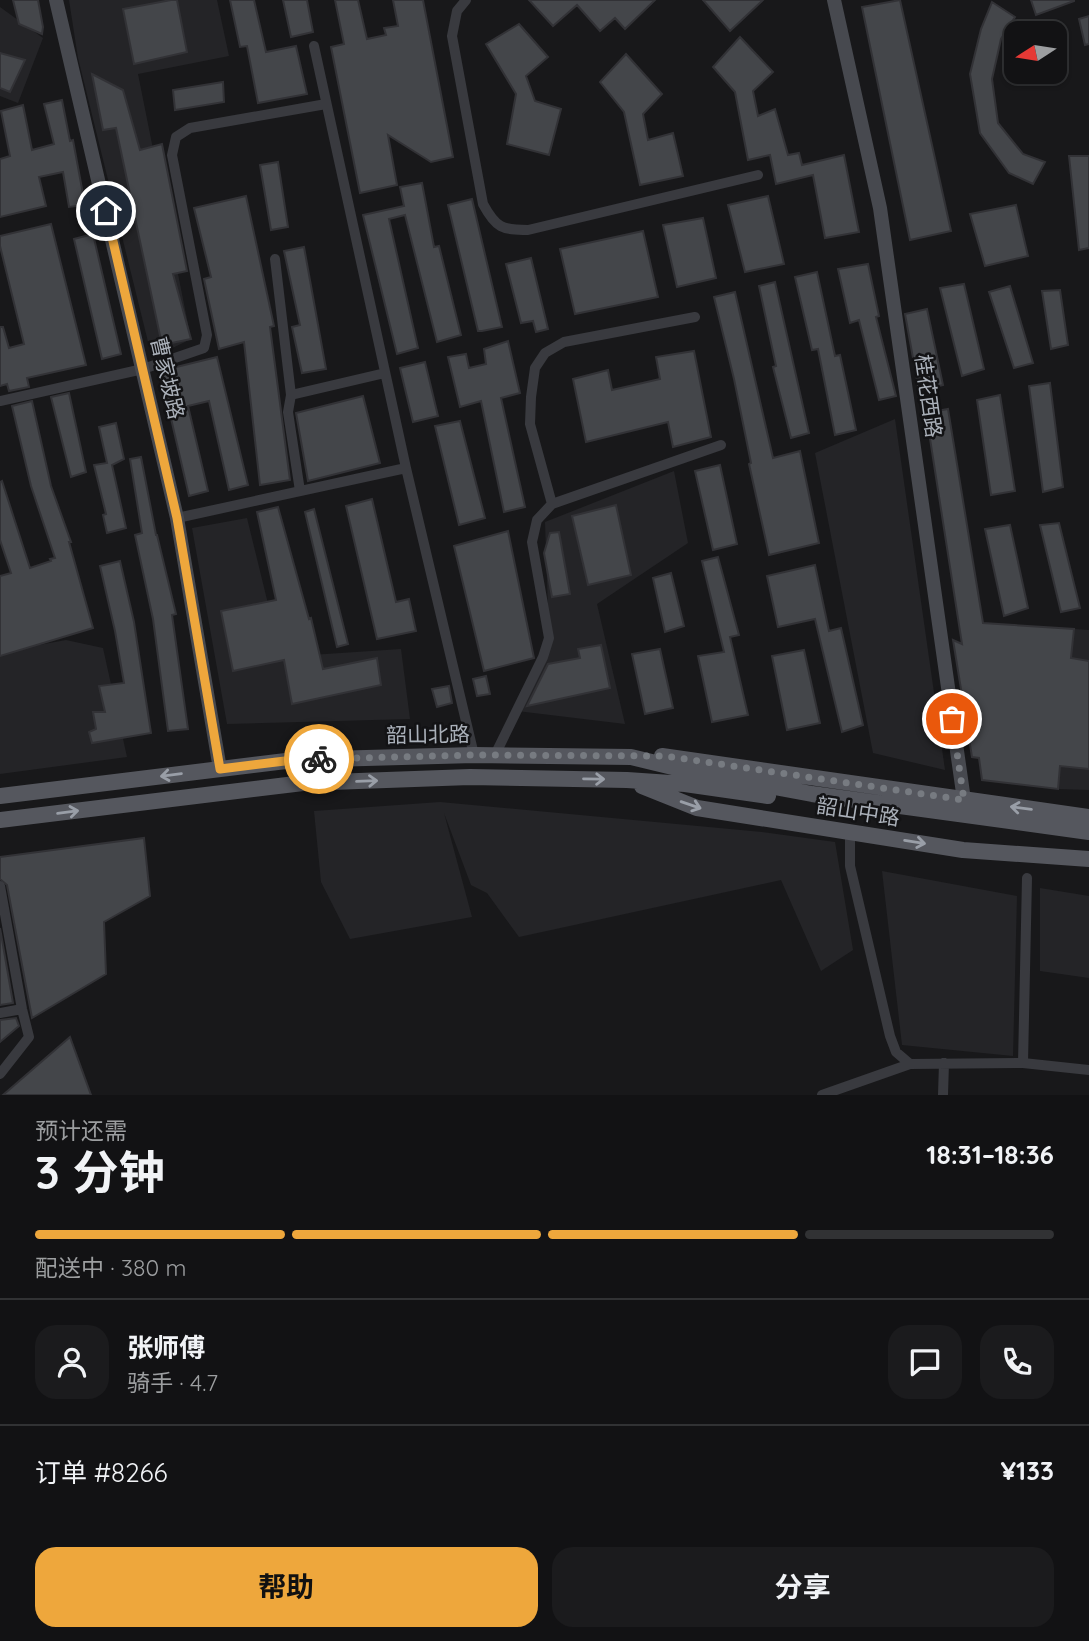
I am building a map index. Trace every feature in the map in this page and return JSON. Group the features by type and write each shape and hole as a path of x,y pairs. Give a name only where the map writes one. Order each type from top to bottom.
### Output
{"main road":[{"name":"韶山北路","path":"0,796 293,760 474,755 631,757 687,778"},
{"name":"韶山中路","path":"631,757 665,756 698,760 1089,817"},
{"name":"韶山北路","path":"0,820 303,783 470,777 627,780 687,778"},
{"name":"韶山中路","path":"687,778 1089,832"},
{"name":"韶山中路","path":"687,778 1089,840"},
{"name":"韶山中路","path":"627,780 697,808 963,850 1089,859"}],"street":[{"name":"曹家坡路","path":"55,0 177,518 220,769"},
{"path":"467,0 457,11 453,36 482,204 492,222 506,230 528,230 758,176"},
{"name":"桂花西路","path":"834,0 880,208 964,800"},
{"path":"314,46 406,468 474,755"},
{"path":"0,401 143,369 204,348 206,335 172,155 176,137 190,128 326,104"},
{"path":"275,259 291,395 288,412 300,491"},
{"path":"552,504 530,424 536,368 545,353 564,342 695,317"},
{"path":"291,395 385,373"},
{"path":"495,755 543,657 548,638 532,542 537,520 552,504 721,445"},
{"path":"177,518 406,468"},
{"path":"850,832 850,866 890,1036 896,1052 910,1064"},
{"path":"1023,1063 1027,878"},
{"path":"0,886 29,1037 0,1074"},
{"path":"0,1013 22,1009"},
{"path":"943,1063 943,1095"},
{"path":"822,1095 910,1064 1023,1063 1089,1070"}],"shaded area":[{"path":"69,0 217,0 229,56 138,74 191,339 152,358 78,58"},
{"path":"0,7 43,38 18,103 0,96"},
{"path":"895,419 945,770 873,753 815,453"},
{"path":"674,471 688,543 597,604 625,724 517,711 549,638 545,522"},
{"path":"247,518 281,657 401,649 410,719 227,724 192,528"},
{"path":"1074,629 1089,630 1089,790 1058,789"},
{"path":"66,640 103,648 127,757 0,774 0,652"},
{"path":"440,802 762,832 835,842 853,950 821,971 781,880 519,937 487,893 471,885 444,813 472,917 350,939 321,882 314,811"},
{"path":"882,871 1017,896 1013,1056 902,1045"},
{"path":"1040,888 1089,896 1089,978 1040,971"}],"building":[{"path":"13,0 38,0 42,34 19,24"},
{"path":"177,0 187,52 134,64 123,9"},
{"path":"230,0 254,0 266,52 296,46 307,94 258,103 247,46 240,47"},
{"path":"283,0 307,0 313,32 291,37"},
{"path":"335,0 358,0 367,39 386,35 384,28 398,26 393,0 423,0 453,157 431,162 388,135 397,185 360,193 331,47 344,44"},
{"path":"529,0 655,0 625,29 615,18 600,31 577,5 553,26"},
{"path":"703,0 763,0 730,31"},
{"path":"900,0 951,231 910,240 862,7"},
{"path":"1031,0 1074,0 1074,1 1036,15"},
{"path":"992,2 1015,17 1012,21 1004,21 1004,34 992,79 998,123 1023,154 1045,162 1033,184 1009,173 980,133 970,74 981,29"},
{"path":"1089,16 1089,44 1085,45 1079,19"},
{"path":"519,24 548,57 526,76 535,101 561,109 549,155 507,144 516,94 486,44"},
{"path":"740,37 773,72 753,91 758,116 775,109 788,155 799,153 802,165 844,155 859,232 825,238 813,175 776,184 770,155 748,160 735,92 713,67"},
{"path":"0,53 25,60 10,92 0,88"},
{"path":"626,54 662,94 643,114 648,140 673,133 683,176 640,185 624,112 600,82"},
{"path":"92,74 123,90 140,150 162,144 187,271 173,274 191,339 162,345 116,128 103,130"},
{"path":"223,82 224,102 175,110 173,90"},
{"path":"62,100 70,141 73,140 85,205 69,207 63,172 39,177 46,206 0,217 0,159 10,156 1,111 23,105 32,150 54,144 44,104"},
{"path":"1069,156 1089,156 1089,248 1079,250"},
{"path":"278,162 288,227 271,230 260,165"},
{"path":"422,183 434,247 439,246 461,335 437,342 405,215 389,219 418,348 397,354 363,215 404,206 400,187"},
{"path":"246,196 274,326 270,327 290,480 260,485 244,342 219,349 204,279 211,277 194,208"},
{"path":"768,196 784,264 745,272 728,205"},
{"path":"472,199 502,327 482,331 478,331 448,205"},
{"path":"1016,205 1028,256 985,266 970,214"},
{"path":"703,218 716,278 677,287 663,225"},
{"path":"51,224 86,365 27,378 29,387 9,391 7,384 0,386 0,327 3,327 9,348 24,344 0,246 0,236"},
{"path":"643,231 658,297 575,314 560,249"},
{"path":"93,234 121,354 102,359 74,239"},
{"path":"304,247 326,369 302,373 292,327 300,325 284,251"},
{"path":"531,258 548,329 536,332 533,321 521,323 506,264"},
{"path":"868,264 879,316 876,317 896,396 879,400 859,320 850,323 838,269"},
{"path":"817,272 835,356 840,355 856,430 835,435 818,349 812,350 795,277"},
{"path":"775,282 809,433 791,438 773,367 776,366 759,286"},
{"path":"964,284 984,369 962,376 940,288"},
{"path":"1010,286 1033,363 1014,368 989,292"},
{"path":"1060,290 1068,345 1051,349 1042,291"},
{"path":"735,292 773,458 800,451 819,543 769,555 734,379 714,297"},
{"path":"927,309 943,385 919,391 905,314"},
{"path":"508,341 520,393 501,398 525,507 504,512 481,401 460,407 448,357 466,354 469,368 486,364 484,349"},
{"path":"694,351 711,437 673,447 668,422 586,442 573,379 608,370 612,390 660,379 656,357"},
{"path":"217,357 248,485 229,490 209,401 188,406 208,491 189,496 160,371"},
{"path":"425,362 438,416 413,422 400,368"},
{"path":"1050,383 1063,487 1043,492 1029,386"},
{"path":"69,393 86,472 71,477 51,397"},
{"path":"1000,395 1015,491 991,495 977,400"},
{"path":"363,396 380,463 308,481 296,413"},
{"path":"32,401 51,486 71,542 93,628 0,656 0,576 11,573 0,540 0,482 2,481 30,568 55,558 31,486 12,406"},
{"path":"948,409 983,623 1074,629 1071,658 1089,661 1089,769 1060,766 1058,789 982,780 979,758 972,757 953,640 962,644 926,413"},
{"path":"460,421 485,518 459,525 435,426"},
{"path":"116,423 124,459 112,465 126,528 107,533 103,515 106,514 94,465 107,463 99,427"},
{"path":"141,457 156,535 176,614 172,615 188,729 168,731 153,619 135,535 142,533 130,459"},
{"path":"720,465 737,544 713,550 695,471"},
{"path":"372,499 396,602 409,599 416,631 377,639 346,506"},
{"path":"616,505 631,575 588,585 572,516"},
{"path":"278,507 323,669 377,658 381,685 292,704 284,660 233,671 221,611 276,600 257,512"},
{"path":"314,509 348,644 337,647 305,512"},
{"path":"1059,523 1080,608 1061,612 1040,525"},
{"path":"1010,525 1028,608 1004,616 985,529"},
{"path":"508,531 534,658 484,671 454,546"},
{"path":"559,532 570,594 552,597 544,553 550,533"},
{"path":"718,557 739,635 730,637 748,715 712,722 698,656 724,652 702,561"},
{"path":"120,561 134,622 151,733 92,743 89,732 96,729 93,712 105,712 99,686 124,683 100,566"},
{"path":"815,565 829,631 841,628 863,725 842,732 815,619 778,627 767,576"},
{"path":"671,573 684,626 665,632 653,578"},
{"path":"601,645 610,688 527,706 548,664 580,658 578,649"},
{"path":"660,649 673,708 645,714 632,654"},
{"path":"804,650 820,723 787,730 772,656"},
{"path":"486,676 490,694 477,696 473,679"},
{"path":"449,686 452,703 437,707 432,689"},
{"path":"144,838 150,896 104,922 106,974 32,1018 7,885 0,879 0,857"},
{"path":"0,928 13,1003 0,1005"},
{"path":"16,1018 19,1026 0,1042 0,1020"},
{"path":"70,1037 91,1095 3,1095"}],"way so far":[{"path":"319,759 474,755 665,756 964,800 952,719"}],"route":[{"path":"106,211 177,518 220,769 319,759"}]}
